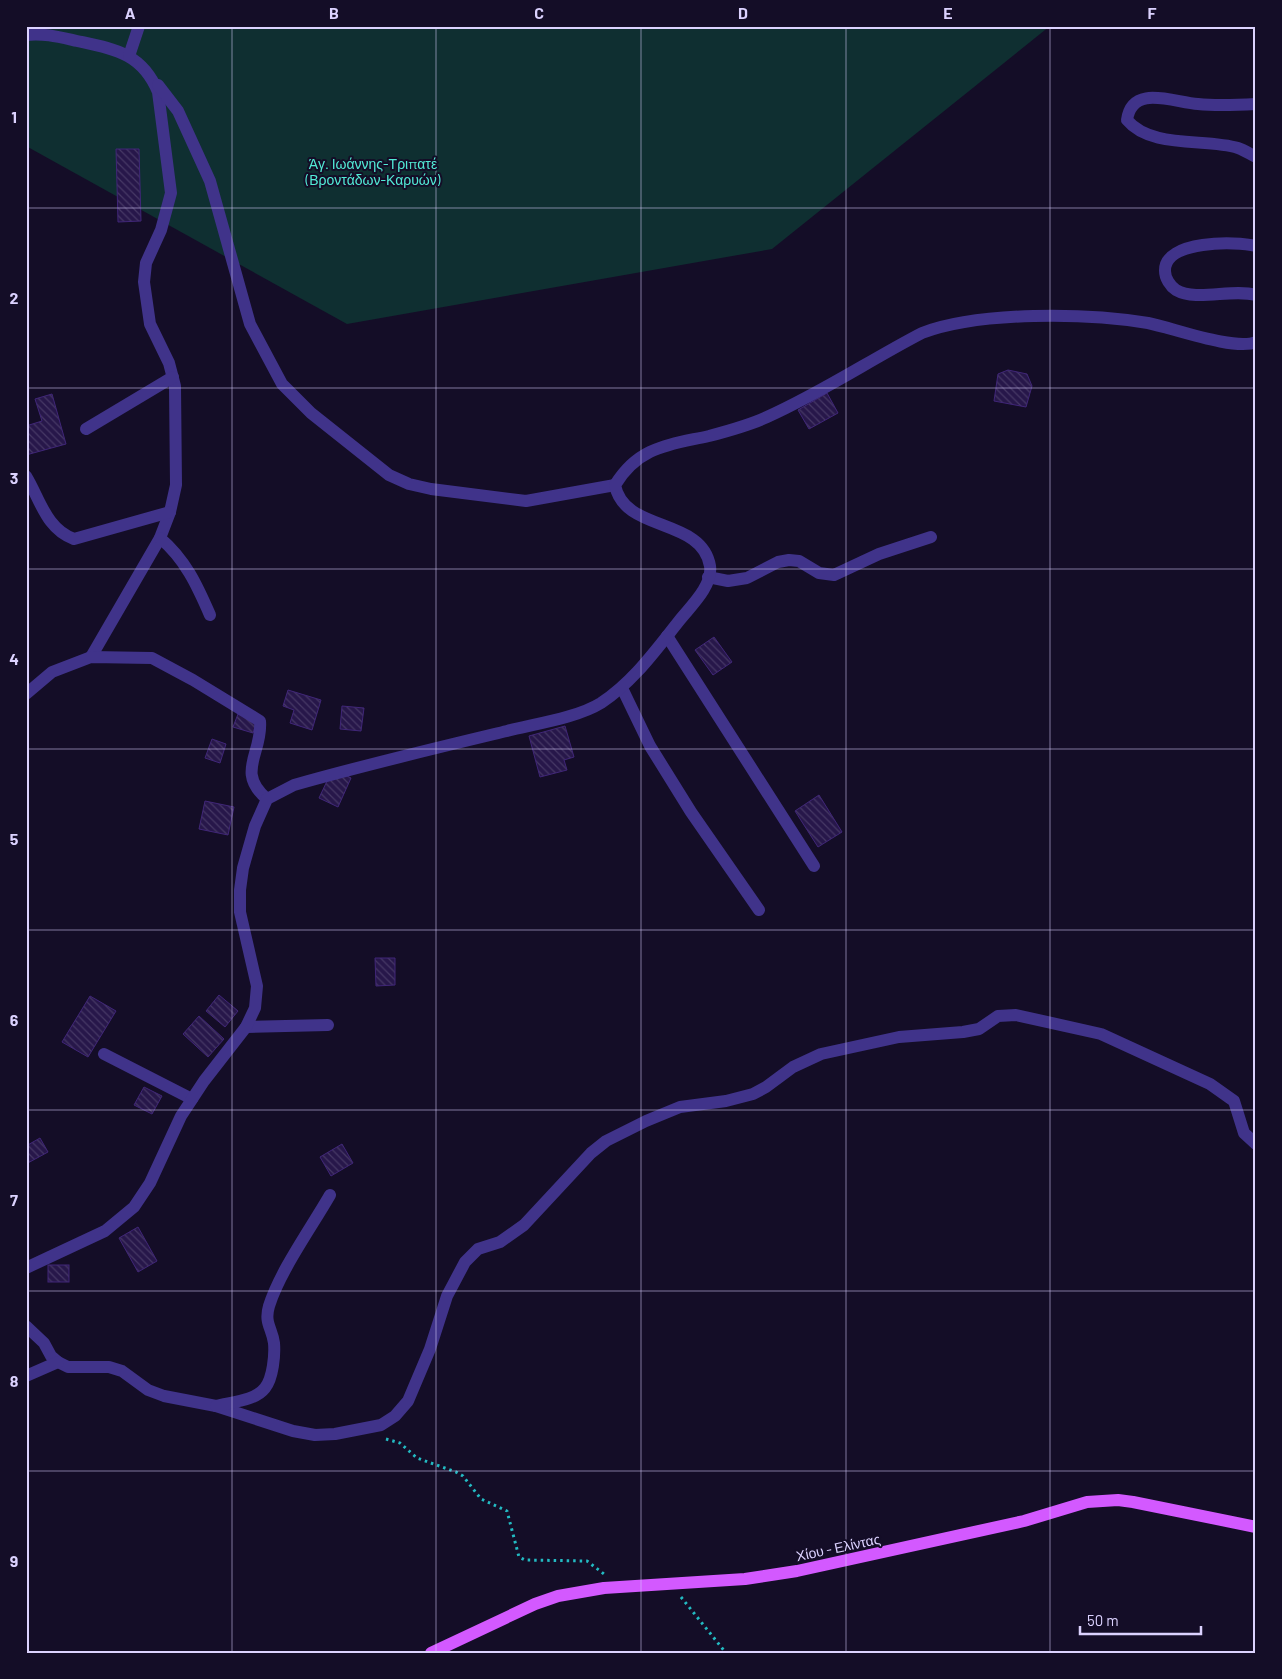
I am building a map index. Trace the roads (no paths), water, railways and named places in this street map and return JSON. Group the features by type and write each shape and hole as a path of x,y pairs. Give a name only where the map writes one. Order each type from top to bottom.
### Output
{"main road":[{"name":"Χίου - Ελίντας","path":"431,1653 536,1604 558,1596 604,1588 745,1579 797,1571 1024,1521 1087,1502 1118,1500 1133,1502 1256,1526"}],"street":[{"path":"129,56 139,26"},
{"path":"26,35 40,34 95,44 129,56 138,62 153,80 178,111 210,181 250,324 282,384 311,414 389,475 416,486 526,501 615,485"},
{"path":"91,657 160,538 170,512 176,485 177,460 173,377 150,324 145,298 146,263 161,230 171,192 161,103 153,80"},
{"path":"1256,104 1197,104 1158,96 1140,100 1132,107 1127,120 1137,130 1150,135 1177,141 1238,148 1256,157"},
{"path":"1256,246 1233,243 1193,246 1175,254 1165,267 1165,275 1170,284 1177,290 1190,294 1228,292 1256,295"},
{"path":"26,1268 105,1231 134,1207 150,1183 181,1116 227,1049 246,1027 255,1008 257,986 240,912 240,890 251,840 267,799 294,785 344,770 577,712 599,704 622,688 667,636 703,590 710,566 696,541 636,512 619,499 615,485 623,472 635,460 671,442 710,436 766,418 914,337 945,324 985,319 1072,317 1148,323 1238,345 1256,342"},
{"path":"86,429 173,377"},
{"path":"26,476 45,514 55,527 74,539 170,512"},
{"path":"708,577 728,581 748,578 778,562 789,560 799,561 819,573 834,576 879,554 931,537"},
{"path":"160,538 176,552 190,571 210,615"},
{"path":"667,636 814,866"},
{"path":"26,694 52,672 91,657 152,658 260,721 251,769 251,780 256,790 267,799"},
{"path":"622,688 650,746 691,812 759,910"},
{"path":"26,1326 44,1343 58,1362 68,1367 109,1367 122,1371 148,1390 164,1396 216,1406 293,1431 315,1435 335,1434 381,1425 395,1416 408,1401 427,1358 447,1296 465,1262 478,1249 500,1242 524,1226 586,1158 606,1141 646,1120 680,1107 726,1101 753,1094 808,1059 861,1044 899,1037 971,1031 979,1029 993,1018 1004,1015 1016,1015 1067,1026 1115,1040 1228,1094 1234,1100 1244,1133 1256,1144"},
{"path":"246,1027 328,1025"},
{"path":"104,1054 192,1099"},
{"path":"216,1406 257,1395 266,1387 272,1368 274,1342 267,1323 269,1306 286,1271 330,1195"},
{"path":"26,1376 58,1362"}],"park label":[{"name":"Άγ. Ιωάννης-Τριπατέ (Βροντάδων-Καρυών)","path":"373,172"}]}
